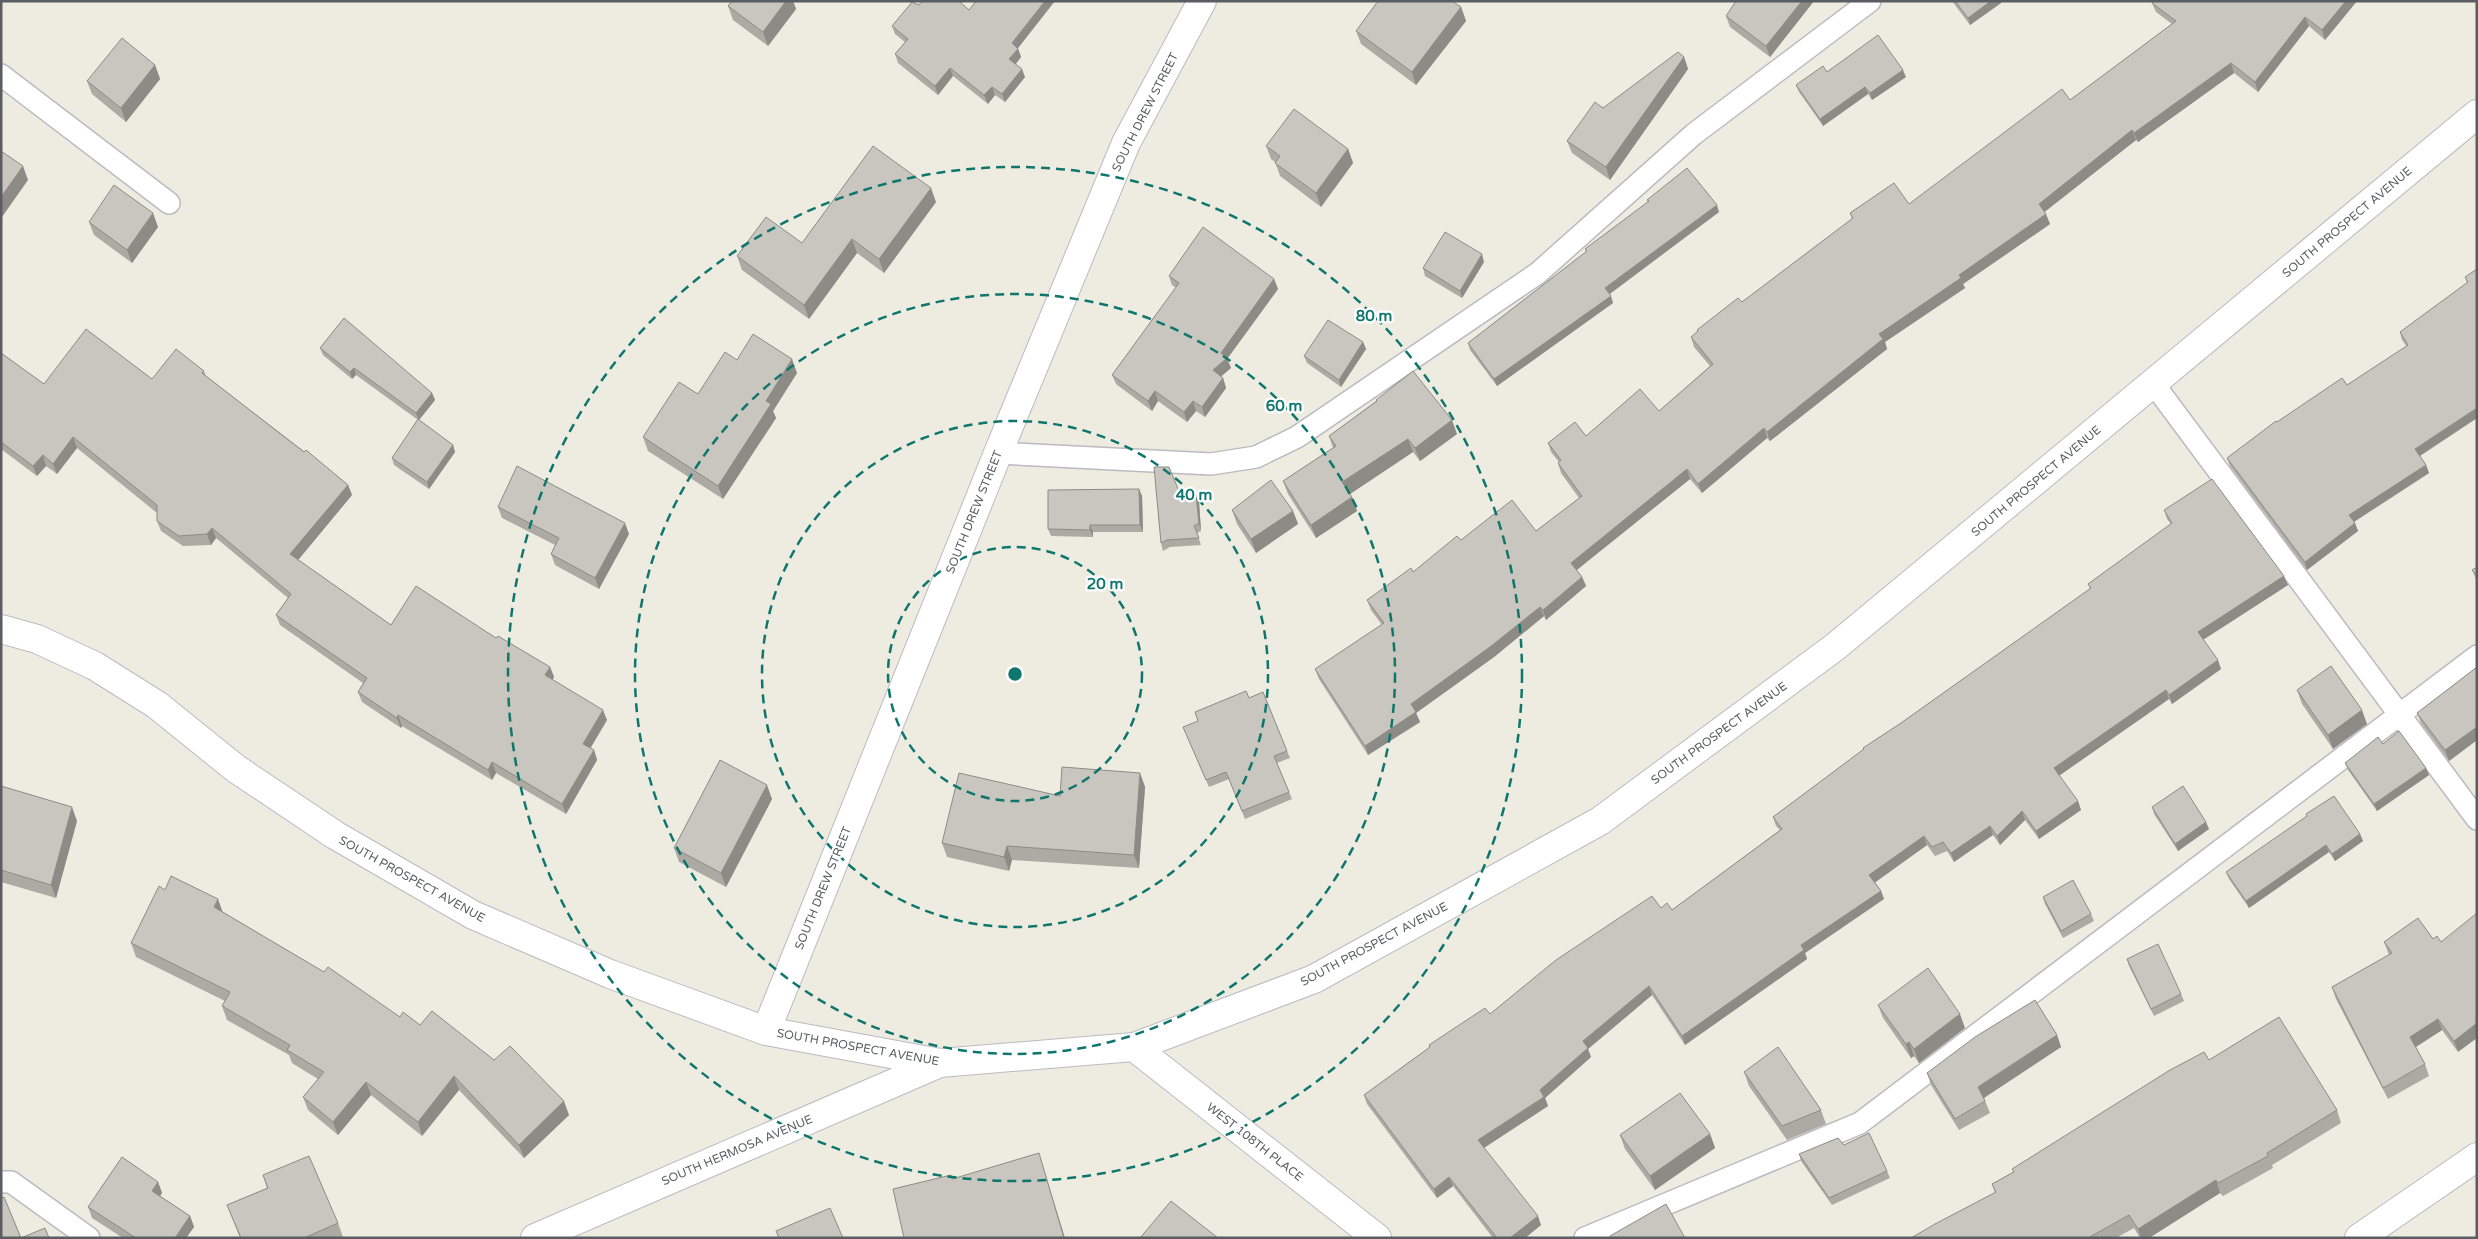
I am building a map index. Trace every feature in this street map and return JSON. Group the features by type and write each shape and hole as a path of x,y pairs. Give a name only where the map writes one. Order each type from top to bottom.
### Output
{"street":[{"name":"SOUTH DREW STREET","path":"766,1031 998,453 1126,143 1202,1"},
{"name":"SOUTH PROSPECT AVENUE","path":"1,629 37,639 95,666 156,705 235,768 335,835 473,915 610,974 766,1031 940,1063 1134,1047 1314,979 1600,821 1835,647 2477,114"},
{"name":"WEST 108TH PLACE","path":"1134,1047 1377,1238"},
{"name":"SOUTH HERMOSA AVENUE","path":"535,1238 940,1063"},
{"path":"2358,1238 2477,1157"}],"lane":[{"path":"998,453 1211,464 1256,456 1297,437 1538,273 1694,134 1870,1"},
{"path":"1,75 169,203"},
{"path":"2152,383 2477,819"},
{"path":"1585,1238 1860,1123 2477,656"},
{"path":"1,1182 11,1182 89,1238"}],"building":[{"path":"732,1 786,1 763,32 728,6"},
{"path":"922,1 959,1 969,10 976,1 1045,1 1012,43 1018,49 1009,59 1022,69 1002,94 992,87 984,95 950,68 935,86 895,54 908,39 892,26 912,2 919,5"},
{"path":"1378,1 1452,1 1461,7 1412,72 1356,31"},
{"path":"1736,1 1802,1 1766,46 1726,16"},
{"path":"1955,1 1991,1 1968,18"},
{"path":"2153,1 2346,1 2322,30 2305,17 2255,82 2231,63 2134,133 2132,130 2039,204 2046,214 1959,275 1961,278 1879,334 1883,339 1767,432 1764,428 1698,484 1687,469 1571,563 1582,577 1543,610 1540,607 1490,647 1411,704 1416,712 1365,746 1315,669 1384,623 1367,600 1411,568 1413,572 1457,536 1461,540 1512,500 1536,531 1582,496 1558,463 1561,460 1548,443 1575,422 1586,436 1640,389 1659,411 1713,364 1691,337 1697,330 1738,298 1742,302 1853,218 1850,213 1894,183 1909,204 2062,89 2070,100 2176,21 2152,3"},
{"path":"1878,35 1903,70 1870,93 1865,87 1820,119 1796,85 1823,66 1827,72"},
{"path":"122,38 155,65 121,108 87,81"},
{"path":"1678,52 1684,57 1606,167 1567,141 1595,102 1603,108"},
{"path":"1294,109 1348,149 1316,193 1275,163 1280,156 1266,146"},
{"path":"873,146 931,188 879,259 852,239 804,305 737,256 766,217 802,243"},
{"path":"1,151 23,166 1,197"},
{"path":"1687,168 1717,205 1605,288 1611,296 1494,379 1468,343 1587,251 1585,249 1649,201 1647,200"},
{"path":"114,185 153,213 127,250 89,222"},
{"path":"1203,227 1274,279 1221,353 1227,358 1213,370 1223,378 1202,407 1193,401 1184,412 1155,391 1148,401 1112,375 1179,283 1169,276"},
{"path":"1445,232 1482,254 1460,291 1423,268"},
{"path":"2477,269 2477,408 2415,449 2426,465 2349,515 2355,523 2305,562 2227,458 2276,421 2342,378 2347,385 2408,345 2400,332 2468,282 2465,277"},
{"path":"344,318 432,393 416,413 354,368 350,372 320,348"},
{"path":"1328,320 1363,342 1339,380 1304,356"},
{"path":"86,329 152,379 176,349 204,371 202,373 304,452 306,450 348,485 290,554 391,625 416,586 496,638 498,636 550,667 545,675 603,710 583,744 594,750 562,804 492,762 488,770 398,715 397,718 358,692 367,678 276,615 291,594 212,528 207,534 179,536 157,521 157,505 73,437 53,464 43,455 33,466 1,442 1,353 44,384"},
{"path":"753,334 792,359 766,401 771,404 718,486 643,437 679,382 698,394 725,352 737,360"},
{"path":"1413,371 1452,420 1415,448 1408,439 1342,482 1352,497 1311,525 1283,481 1336,446 1329,436 1377,401"},
{"path":"418,419 453,445 427,482 392,458"},
{"path":"517,466 625,523 595,578 551,554 559,538 498,507"},
{"path":"1154,467 1169,467 1181,496 1196,495 1199,523 1194,526 1199,538 1167,540 1161,543"},
{"path":"2212,479 2284,576 2198,632 2218,660 2169,695 2166,690 2054,768 2078,801 2036,831 2022,811 1997,836 1990,826 1951,853 1943,842 1932,847 1924,836 1869,875 1881,891 1801,945 1804,950 1682,1036 1649,986 1583,1041 1588,1048 1540,1090 1544,1097 1478,1140 1538,1216 1510,1238 1497,1238 1449,1177 1434,1189 1364,1095 1430,1047 1429,1045 1485,1008 1490,1014 1556,960 1652,896 1661,908 1667,903 1672,910 1782,829 1773,817 1863,748 2091,588 2088,584 2172,523 2164,510"},
{"path":"1271,480 1293,511 1251,539 1232,510"},
{"path":"1139,489 1140,525 1090,525 1090,530 1048,529 1048,490"},
{"path":"2477,567 2477,576 2472,570"},
{"path":"2331,666 2362,710 2328,735 2297,690"},
{"path":"2477,667 2477,727 2445,750 2417,713"},
{"path":"1246,691 1249,698 1263,692 1287,751 1274,756 1289,792 1242,811 1226,772 1206,780 1183,727 1198,721 1195,712"},
{"path":"2399,731 2426,768 2374,804 2345,763 2378,737 2383,744"},
{"path":"720,760 767,785 721,873 674,848"},
{"path":"1062,767 1140,773 1134,855 1007,846 1004,857 942,843 959,773 1060,796"},
{"path":"1,786 72,807 51,885 1,870"},
{"path":"2183,786 2206,822 2175,844 2152,807"},
{"path":"2334,796 2360,834 2332,854 2326,845 2246,901 2226,872"},
{"path":"171,876 218,899 214,907 324,972 328,967 400,1017 403,1012 420,1025 432,1011 494,1060 510,1046 564,1101 519,1145 454,1076 418,1122 366,1082 333,1122 303,1097 324,1072 287,1050 290,1045 222,1006 230,992 131,943 159,886 165,890"},
{"path":"2073,880 2091,914 2061,931 2043,897"},
{"path":"2477,913 2477,1023 2454,1041 2438,1019 2410,1037 2425,1064 2383,1088 2332,987 2392,953 2384,942 2418,918 2433,939 2437,936 2441,942"},
{"path":"2158,944 2181,994 2151,1009 2127,959"},
{"path":"1928,968 1960,1014 1914,1049 1909,1042 1906,1044 1878,1005"},
{"path":"2035,1000 2057,1035 1978,1087 1985,1101 1955,1119 1927,1073 1975,1037"},
{"path":"2279,1017 2337,1110 2267,1153 2268,1156 2218,1183 2216,1180 2138,1229 2129,1215 2088,1238 1911,1238 1996,1192 1992,1184 2014,1172 2012,1169 2170,1070 2204,1052 2209,1060"},
{"path":"1778,1047 1821,1110 1782,1126 1744,1072"},
{"path":"1680,1093 1710,1134 1650,1176 1620,1135"},
{"path":"1869,1133 1887,1171 1829,1198 1799,1154 1838,1138 1844,1145"},
{"path":"1039,1153 1064,1238 904,1238 893,1189 951,1175 952,1179"},
{"path":"309,1156 338,1223 304,1238 241,1238 227,1205 268,1188 263,1175"},
{"path":"122,1157 158,1182 152,1191 190,1216 175,1238 136,1238 88,1207"},
{"path":"4,1197 21,1238 1,1238 1,1198"},
{"path":"1171,1201 1218,1238 1140,1238"},
{"path":"1666,1204 1685,1238 1610,1238 1610,1236"},
{"path":"830,1208 843,1238 779,1238 776,1231"},
{"path":"45,1228 49,1238 21,1238"}]}
